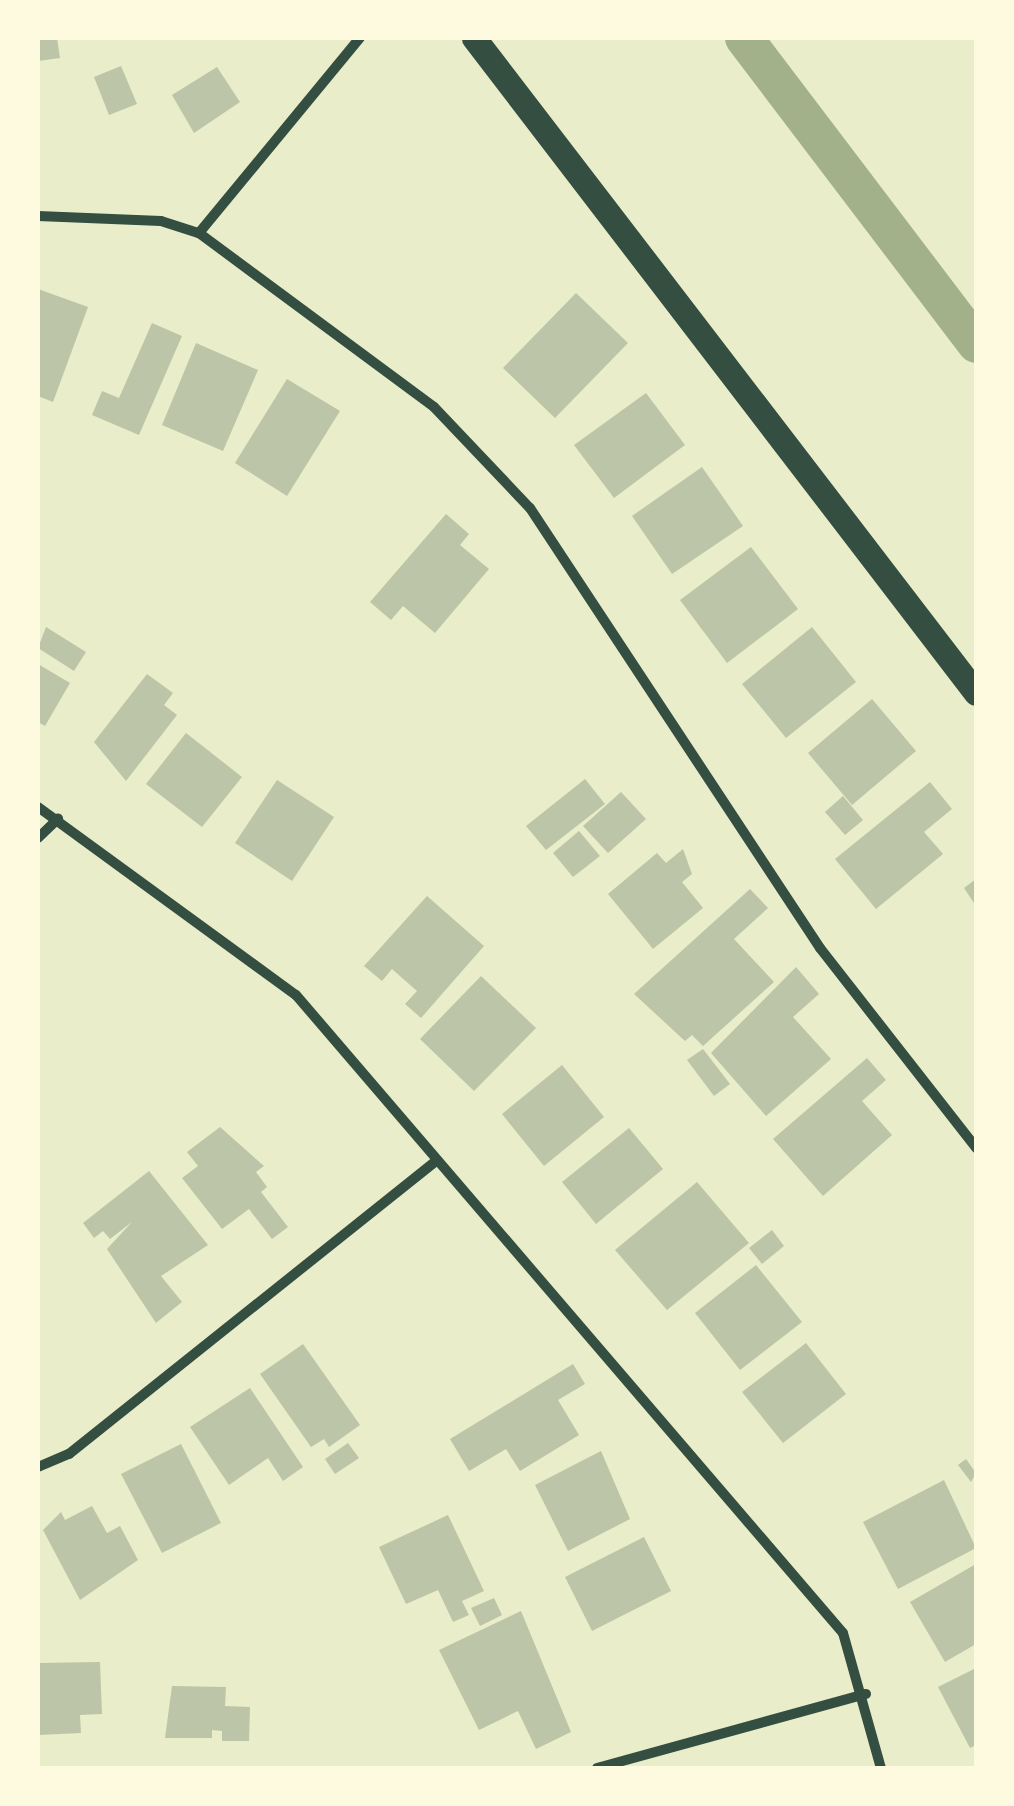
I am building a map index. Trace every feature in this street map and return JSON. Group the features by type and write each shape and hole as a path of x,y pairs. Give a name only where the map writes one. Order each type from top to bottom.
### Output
{"main road":[{"path":"474,38 976,692"}],"street":[{"path":"199,233 360,38"},
{"path":"38,216 161,220 199,233 434,407 530,508 820,948 976,1148"},
{"path":"38,807 296,995 843,1634 866,1694 882,1768"},
{"path":"38,838 58,819"},
{"path":"38,1467 69,1454 436,1161"},
{"path":"597,1768 866,1694"}],"building":[{"path":"38,38 57,38 60,58 38,61"},
{"path":"121,66 137,104 109,115 94,77"},
{"path":"217,67 240,102 194,133 172,95"},
{"path":"38,289 88,307 53,402 38,396"},
{"path":"576,293 628,343 555,418 503,368"},
{"path":"152,323 182,336 139,435 92,415 102,391 119,398"},
{"path":"196,343 258,370 223,451 162,425"},
{"path":"287,379 340,411 287,496 235,463"},
{"path":"646,393 685,445 614,498 574,445"},
{"path":"702,467 743,526 672,574 632,516"},
{"path":"446,514 469,534 460,545 489,569 435,633 403,606 391,620 370,602"},
{"path":"751,547 798,609 727,663 680,600"},
{"path":"46,627 86,652 74,671 38,648"},
{"path":"812,627 856,682 786,738 742,684"},
{"path":"38,664 70,683 45,726 38,722"},
{"path":"147,674 173,693 164,705 177,715 126,781 94,742"},
{"path":"872,699 916,751 852,805 808,753"},
{"path":"186,733 242,777 202,827 146,784"},
{"path":"585,779 605,804 546,850 526,826"},
{"path":"277,780 334,817 292,881 235,843"},
{"path":"930,782 952,809 924,832 943,854 876,909 835,859"},
{"path":"621,792 646,819 608,853 583,826"},
{"path":"843,796 863,820 845,835 825,812"},
{"path":"579,831 600,856 573,877 553,853"},
{"path":"683,849 692,874 682,882 703,908 653,949 608,894 657,853 666,863"},
{"path":"976,879 976,906 964,888"},
{"path":"750,889 768,908 734,939 774,982 703,1046 692,1035 685,1041 634,994"},
{"path":"427,896 484,946 421,1018 405,1004 417,991 392,969 382,981 364,966"},
{"path":"796,967 819,994 793,1017 831,1059 766,1116 711,1053"},
{"path":"481,976 536,1028 474,1091 420,1039"},
{"path":"703,1049 730,1084 714,1096 687,1060"},
{"path":"867,1058 886,1080 862,1101 892,1135 823,1196 773,1139"},
{"path":"562,1065 604,1117 544,1166 502,1114"},
{"path":"220,1127 264,1166 256,1172 267,1187 261,1192 288,1227 272,1239 249,1209 222,1229 182,1178 198,1166 187,1152"},
{"path":"629,1128 663,1169 596,1224 562,1182"},
{"path":"149,1171 208,1245 161,1276 182,1302 156,1323 107,1249 132,1222 110,1239 103,1231 94,1238 83,1223"},
{"path":"697,1182 749,1243 667,1310 615,1250"},
{"path":"772,1230 784,1246 762,1264 749,1248"},
{"path":"756,1265 802,1322 740,1370 695,1313"},
{"path":"806,1343 846,1394 783,1443 742,1392"},
{"path":"303,1344 360,1425 329,1447 324,1439 311,1447 260,1374"},
{"path":"573,1364 585,1384 558,1400 579,1435 520,1471 506,1449 469,1471 450,1439"},
{"path":"250,1388 303,1467 283,1481 268,1458 229,1485 190,1427"},
{"path":"348,1443 359,1458 335,1474 325,1459"},
{"path":"181,1444 221,1523 162,1553 121,1474"},
{"path":"601,1451 630,1519 568,1551 535,1485"},
{"path":"966,1459 976,1473 971,1482 958,1465"},
{"path":"944,1480 976,1548 898,1589 863,1522"},
{"path":"92,1506 107,1533 120,1526 138,1560 80,1600 43,1530 61,1512 65,1520"},
{"path":"448,1515 484,1591 462,1601 469,1615 453,1622 438,1590 406,1604 379,1547"},
{"path":"644,1537 671,1591 592,1631 565,1577"},
{"path":"976,1564 976,1644 945,1662 910,1602"},
{"path":"494,1598 502,1615 480,1626 471,1608"},
{"path":"521,1611 571,1732 536,1749 518,1711 479,1730 439,1650"},
{"path":"100,1662 102,1714 80,1715 81,1733 38,1735 38,1663"},
{"path":"976,1668 976,1745 970,1748 938,1687"},
{"path":"172,1686 226,1687 225,1706 250,1707 249,1741 222,1741 222,1731 212,1730 212,1738 165,1738"}],"waterway":[{"path":"744,38 976,344"}]}
